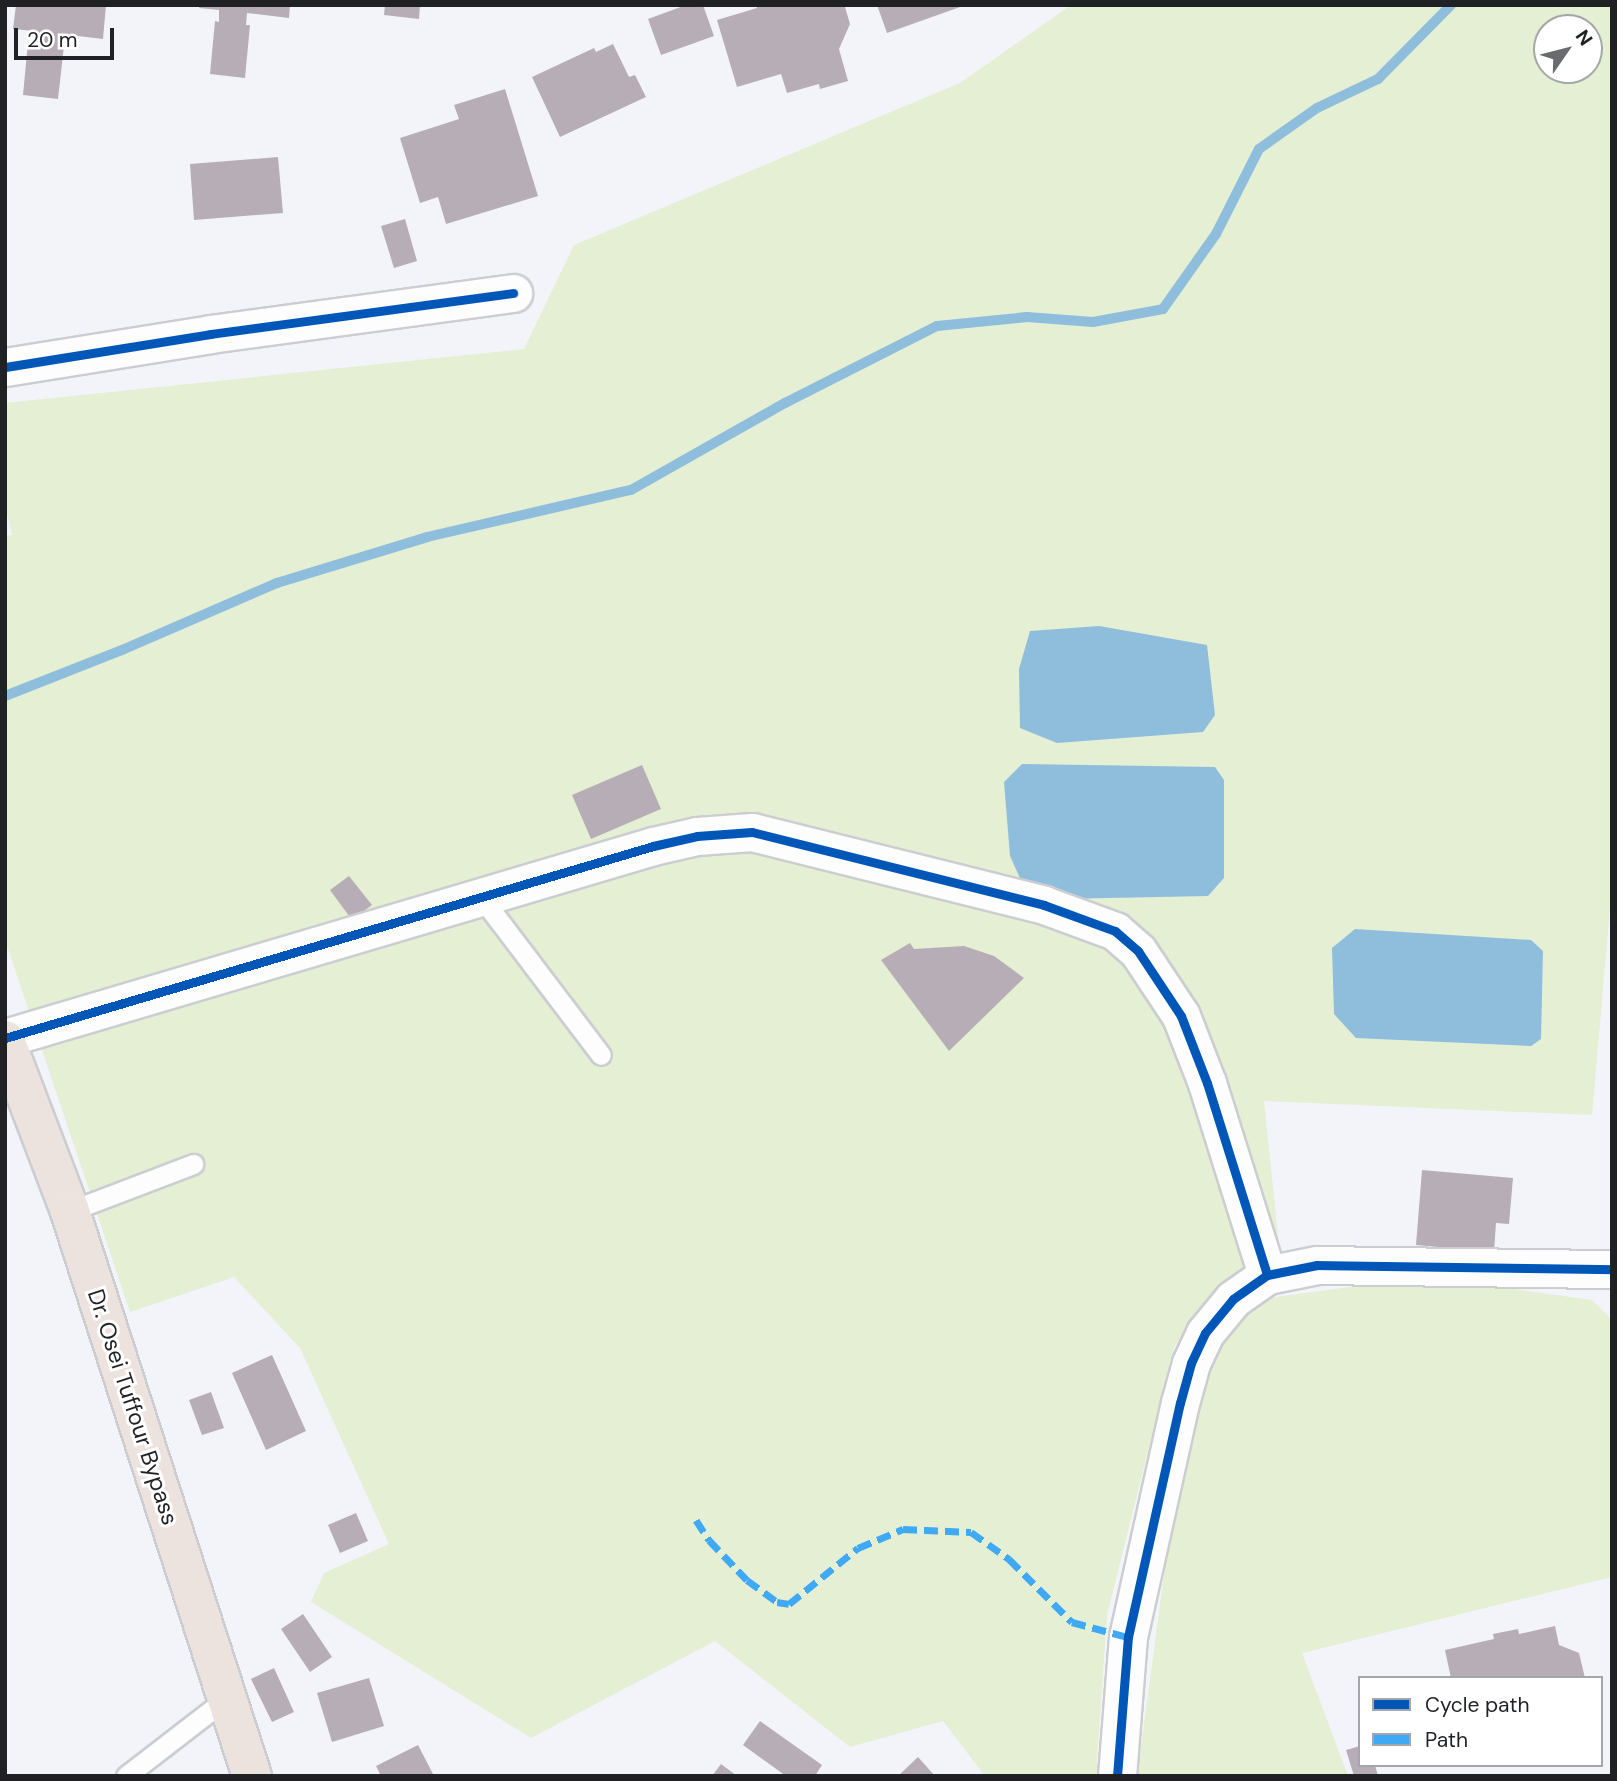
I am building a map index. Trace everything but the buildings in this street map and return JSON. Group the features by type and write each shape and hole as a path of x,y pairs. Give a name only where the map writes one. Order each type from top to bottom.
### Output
{"highway":[{"name":"Dr. Osei Tuffour Bypass","path":"5,1039 70,1211 252,1776"}],"street":[{"path":"5,367 210,334 513,293"},
{"path":"5,1039 697,835 752,832 1044,905 1115,931 1138,951 1181,1016 1207,1083 1267,1275"},
{"path":"1116,1776 1128,1637 1191,1363 1205,1333 1233,1299 1267,1275 1317,1265 1612,1269"}],"lane":[{"path":"481,897 601,1055"},
{"path":"70,1211 193,1164"},
{"path":"126,1776 227,1698"}],"green space":[{"path":"1071,5 1612,5 1612,885 1592,1115 1264,1101 1279,1245 1220,1284 1174,1347 1107,1615 1097,1760 1100,1776 985,1776 943,1721 850,1747 715,1641 531,1738 311,1602 324,1573 389,1544 300,1348 234,1277 130,1312 5,940 5,536 12,535 5,504 5,403 524,349 574,245 960,83"},
{"path":"1365,1285 1493,1286 1592,1300 1611,1319 1612,1577 1302,1653 1348,1776 1137,1776 1188,1396 1202,1352 1260,1299"}],"water":[{"path":"1099,626 1207,645 1215,715 1203,732 1057,743 1020,728 1019,669 1030,631"},
{"path":"1022,764 1215,767 1224,780 1224,878 1208,896 1057,899 1024,887 1010,856 1004,782"},
{"path":"1355,929 1531,940 1543,951 1541,1039 1531,1046 1356,1038 1334,1014 1332,948"}],"waterway":[{"path":"5,696 122,650 277,583 427,537 631,490 785,403 937,326 1027,317 1093,322 1163,309 1216,234 1259,149 1317,108 1378,79 1451,5"}],"marked path":[{"path":"696,1520 709,1540 747,1580 777,1602 789,1604 858,1548 903,1529 971,1532 1009,1559 1072,1622 1128,1637"}],"cycle path":[{"path":"5,367 210,334 513,293"},
{"path":"5,1038 653,846 697,836 752,832 1044,905 1115,931 1138,951 1181,1016 1207,1083 1267,1275"},
{"path":"1117,1776 1128,1637 1180,1403 1191,1363 1205,1333 1233,1299 1267,1275 1317,1265 1612,1269"}]}
